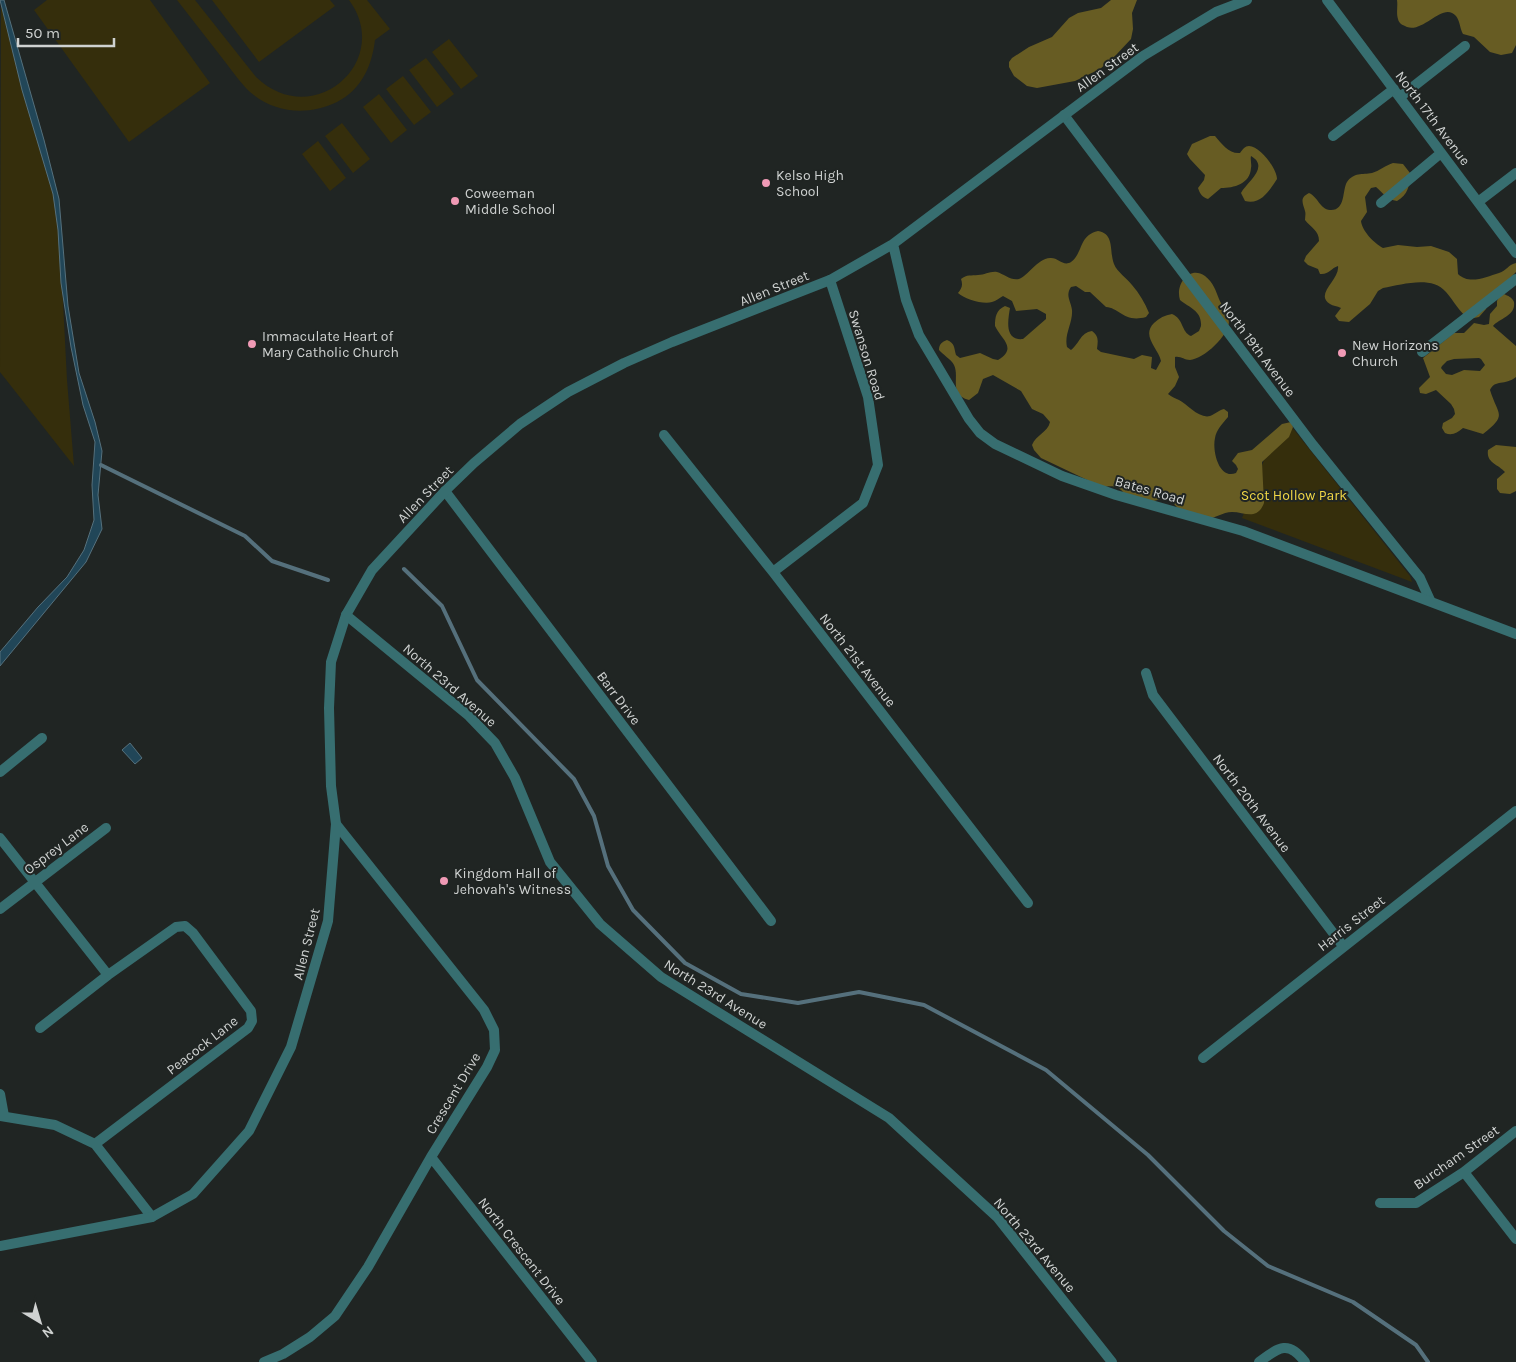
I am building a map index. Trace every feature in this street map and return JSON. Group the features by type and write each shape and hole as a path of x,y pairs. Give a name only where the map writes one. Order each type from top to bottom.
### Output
{"street":[{"name":"Allen Street","path":"0,1246 152,1217 193,1194 249,1131 291,1047 328,921 336,824 331,786 331,662 346,615 372,570 445,491 474,463 520,424 568,392 624,363 672,342 830,280 893,244 1143,56 1228,3 1247,0"},
{"name":"North 17th Avenue","path":"1327,0 1516,253"},
{"path":"1333,136 1465,46"},
{"name":"North 19th Avenue","path":"1064,115 1313,445 1420,578 1430,600"},
{"path":"1382,203 1441,152"},
{"path":"1478,202 1516,173"},
{"name":"Bates Road","path":"893,244 906,300 919,335 969,419 980,433 995,444 1062,476 1116,495 1243,530 1516,634"},
{"path":"1422,352 1516,278"},
{"name":"Swanson Road","path":"774,572 864,503 878,465 868,397 830,280"},
{"name":"North 21st Avenue","path":"664,435 774,572 1028,903"},
{"name":"Barr Drive","path":"445,491 771,921"},
{"name":"North 23rd Avenue","path":"346,615 469,716 495,743 515,778 550,862 600,924 662,978 889,1118 997,1217 1112,1362"},
{"name":"North 20th Avenue","path":"1146,673 1153,695 1343,946"},
{"path":"0,772 42,738"},
{"name":"Harris Street","path":"1203,1058 1516,811"},
{"name":"Crescent Drive","path":"264,1362 282,1354 310,1337 335,1316 368,1268 495,1050 494,1030 484,1010 336,824"},
{"name":"Osprey Lane","path":"0,910 35,881 106,828"},
{"path":"0,838 108,975"},
{"name":"Peacock Lane","path":"40,1028 108,975 176,927 186,926 251,1011 252,1021 248,1028 95,1144"},
{"path":"0,1094 2,1116 55,1125 95,1144 152,1217"},
{"name":"Burcham Street","path":"1380,1203 1416,1202 1464,1172 1516,1131"},
{"name":"North Crescent Drive","path":"431,1157 592,1362"},
{"path":"1464,1172 1516,1239"},
{"path":"1259,1362 1275,1350 1283,1348 1289,1348 1299,1354 1305,1362"}],"green space":[{"path":"1,0 52,182 59,225 67,380 74,466 0,372"},
{"path":"47,0 150,0 210,83 129,142 34,10"},
{"path":"177,0 195,0 256,77 278,92 301,97 322,93 341,82 354,66 361,46 360,23 349,0 367,0 390,29 375,40 368,68 353,91 337,102 325,107 301,111 288,110 265,102 245,87"},
{"path":"212,0 330,0 335,6 259,62"},
{"path":"449,39 478,76 461,89 432,52"},
{"path":"426,58 454,94 437,107 409,70"},
{"path":"403,76 431,112 414,125 386,89"},
{"path":"379,94 407,130 391,143 363,107"},
{"path":"342,123 370,159 353,173 325,136"},
{"path":"318,141 346,178 330,191 302,154"},
{"name":"Scot Hollow Park","path":"1291,426 1410,576 1412,582 1242,518 1271,442"}],"shaded area":[{"path":"1111,0 1137,0 1132,13 1133,29 1131,39 1100,69 1075,81 1037,88 1027,86 1014,76 1009,67 1009,62 1012,58 1029,47 1052,37 1069,18 1078,13 1101,8"},
{"path":"1397,0 1516,0 1516,45 1512,53 1501,55 1490,52 1474,37 1463,34 1456,16 1451,12 1439,14 1420,26 1407,27 1399,21"},
{"path":"1210,136 1215,136 1232,152 1240,153 1245,147 1249,146 1263,154 1274,170 1277,179 1264,196 1251,202 1245,201 1241,193 1258,170 1256,160 1251,156 1248,178 1236,186 1221,188 1208,199 1202,195 1198,188 1205,175 1187,154 1192,144"},
{"path":"1393,163 1403,164 1410,173 1409,186 1404,196 1397,201 1385,196 1376,187 1371,188 1365,197 1367,212 1361,221 1366,233 1376,243 1383,248 1398,245 1431,246 1449,252 1457,259 1458,274 1472,280 1499,273 1516,263 1516,272 1490,299 1486,309 1479,317 1469,319 1465,316 1440,287 1424,282 1416,282 1383,288 1378,291 1370,304 1349,322 1339,321 1335,316 1341,308 1330,304 1325,296 1338,271 1338,266 1326,273 1320,274 1318,269 1304,261 1319,241 1319,237 1305,220 1304,197 1309,193 1327,209 1335,209 1341,204 1347,182 1355,175 1372,173"},
{"path":"1098,231 1109,239 1115,267 1137,291 1149,313 1146,317 1127,317 1106,307 1090,292 1085,292 1076,286 1071,287 1068,296 1072,315 1066,342 1067,347 1071,350 1082,336 1092,331 1097,337 1097,349 1101,352 1134,359 1142,355 1152,357 1151,368 1156,370 1161,361 1150,337 1150,328 1160,318 1172,314 1179,319 1186,332 1191,336 1199,331 1201,326 1200,317 1195,310 1180,300 1180,288 1185,278 1194,273 1199,273 1208,278 1227,315 1229,320 1228,326 1221,339 1209,351 1196,359 1190,360 1175,357 1175,367 1179,377 1175,386 1168,394 1202,415 1210,416 1224,409 1228,412 1228,417 1217,432 1214,444 1218,463 1225,472 1230,474 1236,473 1238,469 1232,461 1238,453 1252,450 1282,424 1291,422 1293,427 1289,437 1262,462 1264,503 1258,512 1250,514 1229,512 1206,519 1183,512 1165,499 1146,503 1135,501 1118,488 1102,487 1041,458 1032,445 1050,422 1043,414 1032,409 1021,391 993,375 983,379 978,393 969,400 959,394 954,365 939,350 942,342 947,340 952,343 956,355 960,358 980,353 998,360 1007,351 1006,343 995,326 996,317 1000,310 1005,306 1010,308 1009,329 1013,337 1017,339 1023,339 1046,319 1046,314 1037,309 1016,311 1012,301 1003,296 988,303 974,301 965,297 958,293 962,286 961,279 967,276 997,272 1013,279 1019,279 1045,259 1053,258 1063,263 1071,262 1078,254 1084,240 1092,233"},
{"path":"1504,294 1514,302 1513,311 1493,326 1516,346 1516,377 1512,380 1498,383 1490,390 1499,414 1496,422 1483,434 1463,428 1454,434 1445,433 1442,428 1443,423 1452,418 1455,414 1454,409 1436,390 1426,394 1420,393 1419,388 1430,377 1423,358 1454,333 1464,333 1474,323 1489,324 1490,314 1497,306 1499,297","holes":["1454,359 1481,359 1485,365 1480,371 1464,370 1452,375 1446,374 1441,368 1447,361"]},
{"path":"1496,445 1516,447 1516,491 1510,494 1500,493 1497,489 1497,479 1505,472 1489,458 1488,450"}],"water":[{"path":"0,0 4,0 59,199 68,306 79,373 102,451 98,495 102,529 86,562 0,666 0,652 38,607 67,577 84,550 94,520 92,485 95,442 83,405 71,347 61,283 58,230 53,194 22,90"},
{"path":"130,743 142,758 135,764 122,750"}],"waterway":[{"path":"101,465 245,536 272,561 328,580"},
{"path":"404,569 442,606 477,680 574,779 594,816 608,866 633,910 685,963 741,994 798,1003 859,992 924,1005 1046,1070 1148,1155 1224,1231 1268,1266 1353,1302 1416,1345 1428,1362"}],"place":[{"name":"Kelso High School","path":"766,183"},
{"name":"Coweeman Middle School","path":"455,201"},
{"name":"Immaculate Heart of Mary Catholic Church","path":"252,344"},
{"name":"New Horizons Church","path":"1342,353"},
{"name":"Kingdom Hall of Jehovah's Witness","path":"444,881"}]}
